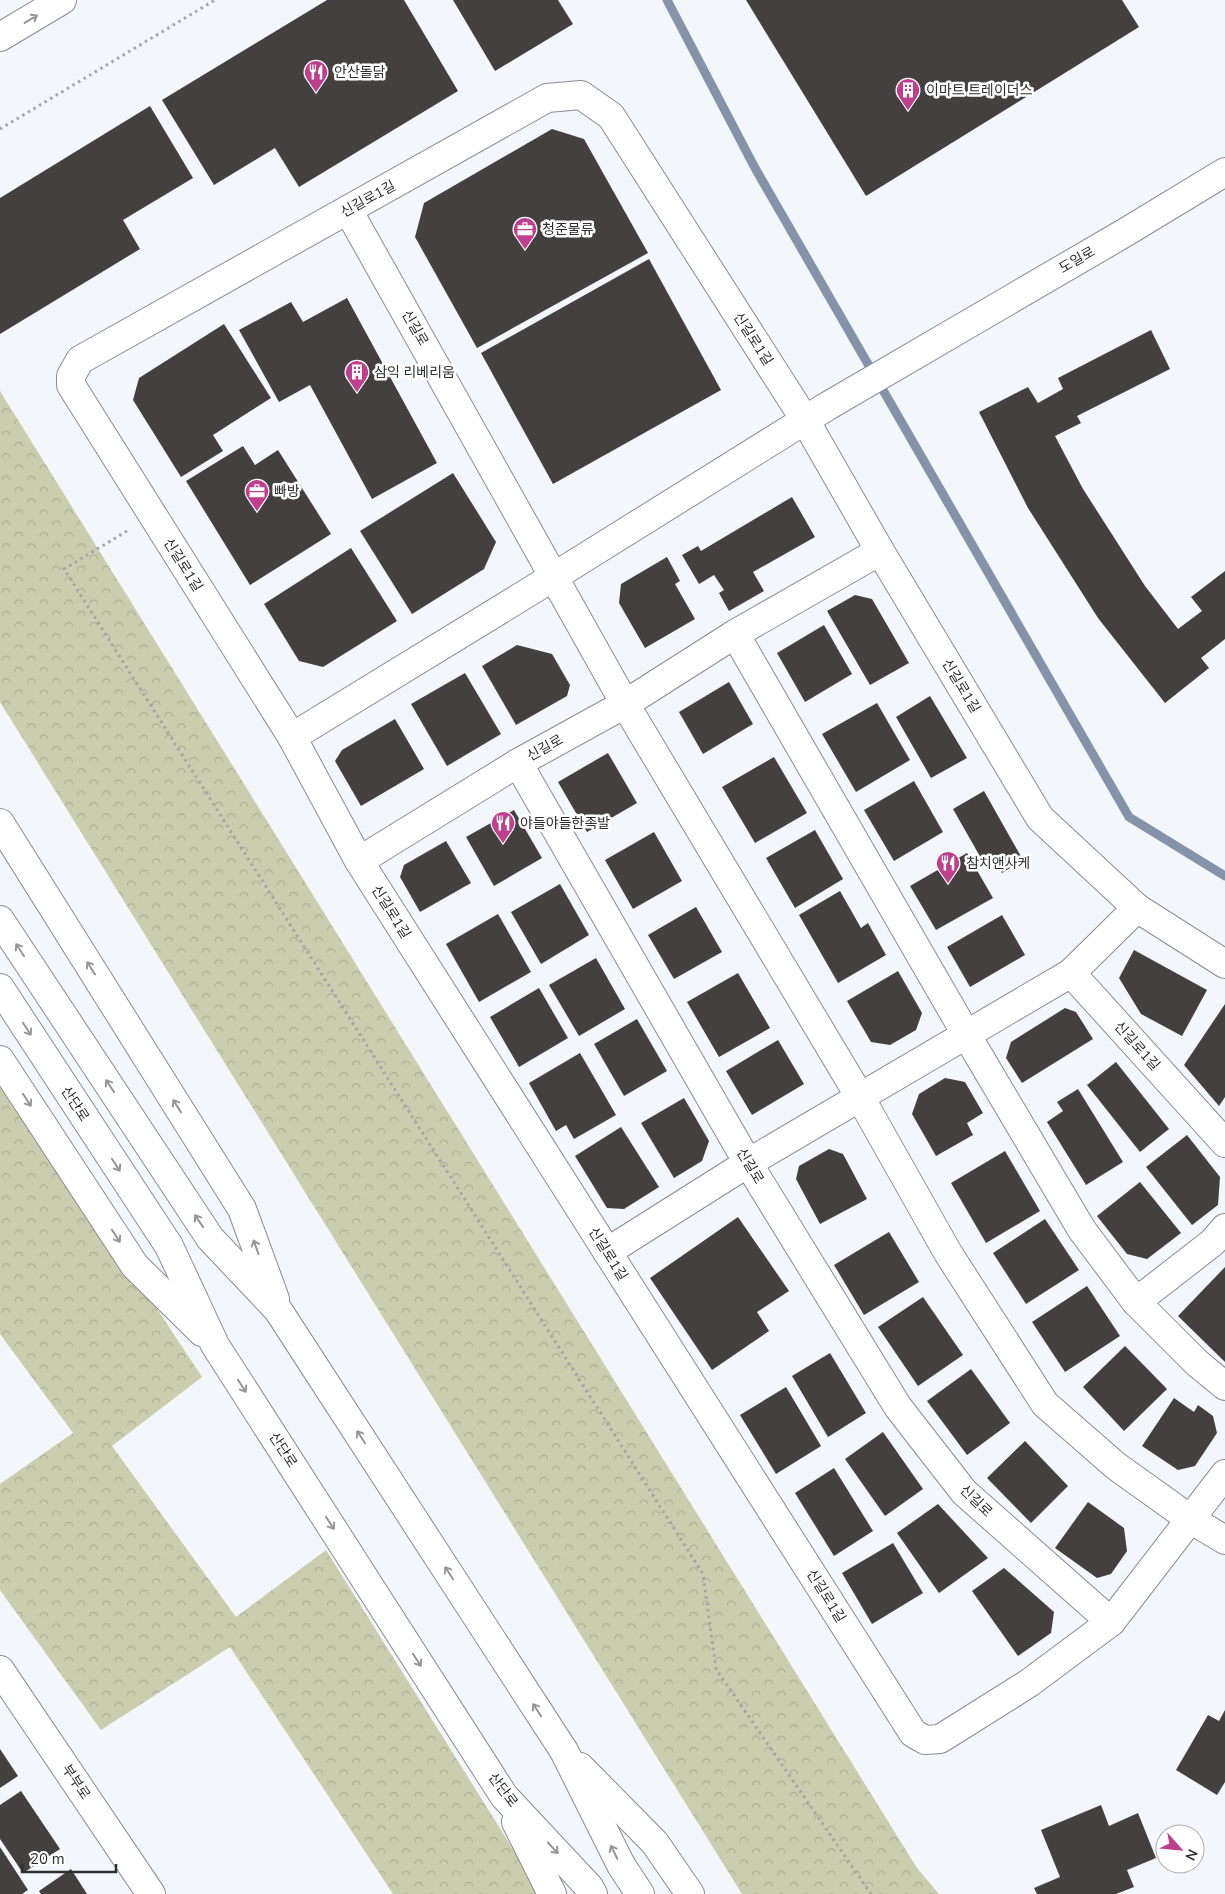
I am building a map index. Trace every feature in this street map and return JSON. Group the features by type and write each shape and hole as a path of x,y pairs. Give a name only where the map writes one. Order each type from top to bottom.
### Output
{"street":[{"path":"0,38 62,0"},
{"name":"신길로1길","path":"1225,964 1137,908 1040,818 880,551 816,413 611,116 581,95 547,98 80,360 71,376 71,385 292,737 358,860 913,1733 925,1740 940,1739 1029,1683 1111,1622 1225,1474"},
{"name":"도일로","path":"816,413 1225,172"},
{"name":"신길로","path":"348,210 626,704 860,1097 948,1253 1045,1404 1116,1466 1190,1519 1225,1540"},
{"path":"292,737 816,413"},
{"name":"신길로","path":"880,551 735,634 626,704 518,763 748,1163 898,1407 964,1492 1111,1622"},
{"path":"735,634 966,1034 1082,1230 1136,1302 1197,1363 1225,1386"},
{"path":"358,860 518,763"},
{"path":"0,823 242,1209 278,1310"},
{"path":"607,1252 748,1163 1071,973 1137,908"},
{"path":"0,920 210,1238 278,1310 564,1751 621,1865 640,1894"},
{"name":"신길로1길","path":"1071,973 1225,1143"},
{"name":"산단로","path":"0,988 169,1246 216,1345 504,1796 589,1887 593,1894"},
{"path":"0,1060 135,1266 216,1345"},
{"path":"1136,1302 1213,1242 1225,1228"},
{"name":"부부로","path":"0,1670 151,1894"},
{"path":"564,1751 655,1843 690,1894"},
{"path":"504,1796 552,1894"}],"path":[{"path":"0,129 215,0"},
{"path":"152,516 64,569 703,1574 716,1669 871,1894"}],"green space":[{"path":"0,391 917,1868 939,1894 742,1894 0,702"},
{"path":"0,1071 202,1377 112,1446 236,1617 326,1550 541,1894 393,1894 230,1647 101,1730 0,1590 0,1484 73,1433 0,1334"}],"building":[{"path":"327,0 404,0 458,91 299,187 275,148 214,185 162,100"},
{"path":"453,0 558,0 573,24 495,71"},
{"name":"이마트 트레이더스","path":"746,0 1122,0 1139,27 866,196"},
{"path":"150,106 193,178 123,220 140,249 0,334 0,198"},
{"path":"552,129 584,139 648,253 477,348 415,237 424,203"},
{"path":"649,259 721,390 553,484 481,353"},
{"name":"삼익 리베리움","path":"347,298 437,463 372,499 310,385 279,402 239,330 291,302 303,322"},
{"path":"224,324 271,398 213,435 223,451 181,477 133,400 139,378"},
{"path":"1151,330 1170,369 1077,416 1081,423 1055,436 1083,489 1145,586 1178,629 1202,611 1191,597 1225,571 1225,639 1201,658 1209,668 1165,703 1098,618 1028,508 979,412 1028,387 1038,403 1063,389 1058,378"},
{"path":"243,446 255,465 278,450 331,534 250,585 186,481"},
{"path":"453,473 496,542 484,569 412,614 360,531"},
{"path":"792,497 815,537 753,572 764,591 729,611 719,593 724,590 714,575 699,584 682,555 698,546 701,551"},
{"path":"351,548 397,621 323,667 299,661 264,604"},
{"path":"667,557 680,581 675,584 695,619 645,648 619,603 621,584"},
{"path":"855,595 872,599 909,663 870,685 827,611"},
{"path":"824,625 852,674 805,702 777,653"},
{"path":"517,645 552,654 570,685 567,696 516,725 482,666"},
{"path":"465,673 501,734 447,766 411,704"},
{"path":"729,682 753,724 703,754 679,712"},
{"path":"930,696 967,758 931,778 896,717"},
{"path":"877,703 910,760 856,792 822,734"},
{"path":"395,719 424,769 361,806 335,761 342,750"},
{"path":"608,753 637,803 587,832 558,782"},
{"path":"774,757 807,813 755,843 722,787"},
{"path":"914,781 943,832 894,861 864,810"},
{"path":"984,791 1023,860 1002,873 995,862 986,867 953,809"},
{"path":"514,810 542,858 494,886 466,837"},
{"path":"815,830 843,879 795,908 766,858"},
{"path":"654,832 682,881 633,909 605,860"},
{"path":"446,841 471,883 420,912 400,877 404,865"},
{"path":"967,853 993,898 936,930 910,886"},
{"path":"560,884 589,935 541,964 511,912"},
{"path":"840,891 861,928 868,923 886,955 838,983 799,915"},
{"path":"696,907 722,952 674,979 648,935"},
{"path":"498,914 531,972 479,1002 446,944"},
{"path":"1002,915 1025,955 970,987 947,947"},
{"path":"1134,950 1207,990 1182,1036 1141,1014 1119,978"},
{"path":"596,958 625,1009 579,1036 549,985"},
{"path":"898,971 922,1013 916,1030 890,1045 871,1042 847,1001"},
{"path":"738,973 770,1028 719,1057 687,1002"},
{"path":"539,988 568,1038 519,1067 490,1017"},
{"path":"1225,1004 1225,1097 1219,1106 1184,1065"},
{"path":"1065,1008 1076,1012 1093,1039 1022,1083 1006,1058 1011,1042"},
{"path":"637,1019 667,1071 624,1096 594,1044"},
{"path":"778,1040 804,1084 752,1115 726,1071"},
{"path":"580,1053 616,1115 574,1139 566,1125 556,1131 529,1083"},
{"path":"1116,1062 1169,1129 1140,1152 1087,1085"},
{"path":"945,1078 965,1082 983,1113 967,1123 973,1135 936,1156 912,1114 919,1094"},
{"path":"1078,1089 1123,1162 1086,1185 1047,1122 1063,1111 1057,1102"},
{"path":"684,1098 709,1141 702,1161 674,1178 641,1123"},
{"path":"621,1127 659,1187 624,1209 607,1208 575,1156"},
{"path":"1187,1135 1220,1177 1218,1205 1192,1225 1146,1167"},
{"path":"829,1149 843,1154 867,1199 820,1224 796,1179 799,1166"},
{"path":"1005,1151 1040,1211 986,1243 951,1183"},
{"path":"1140,1182 1181,1233 1147,1259 1127,1254 1097,1216"},
{"path":"738,1217 789,1291 757,1312 769,1331 712,1370 650,1278"},
{"path":"1045,1219 1079,1270 1026,1304 993,1253"},
{"path":"889,1232 919,1282 864,1315 834,1265"},
{"path":"1225,1267 1225,1362 1178,1316"},
{"path":"1087,1286 1120,1336 1065,1372 1032,1322"},
{"path":"923,1297 963,1355 918,1386 878,1327"},
{"path":"1125,1346 1167,1389 1124,1431 1083,1387"},
{"path":"830,1353 866,1413 828,1437 792,1376"},
{"path":"971,1369 1010,1423 967,1455 927,1401"},
{"path":"786,1387 821,1446 776,1474 740,1415"},
{"path":"1174,1398 1194,1412 1198,1405 1213,1416 1217,1433 1195,1466 1178,1470 1142,1446"},
{"path":"883,1432 923,1489 885,1516 845,1459"},
{"path":"1025,1441 1068,1486 1031,1523 987,1478"},
{"path":"834,1468 873,1531 834,1556 795,1493"},
{"path":"1088,1502 1124,1528 1127,1551 1111,1574 1097,1578 1055,1548"},
{"path":"938,1504 988,1558 939,1593 897,1533"},
{"path":"893,1543 923,1593 872,1624 842,1573"},
{"path":"1004,1568 1054,1612 1051,1633 1018,1656 972,1591"},
{"path":"1225,1710 1225,1782 1217,1795 1176,1770 1208,1715 1219,1721"},
{"path":"0,1749 18,1776 0,1788"},
{"path":"21,1791 60,1849 23,1873 0,1839 0,1805"},
{"path":"1101,1805 1109,1826 1138,1813 1155,1858 1127,1870 1134,1887 1116,1894 1037,1894 1034,1888 1060,1877 1041,1830"},
{"path":"0,1847 28,1890 22,1894 0,1894"},
{"path":"71,1869 87,1894 41,1894 39,1891"}],"waterway":[{"path":"667,0 755,168 1129,817 1225,876"}],"place":[{"name":"안산돌닭","path":"316,93"},
{"name":"이마트 트레이더스","path":"908,111"},
{"name":"청준물류","path":"525,250"},
{"name":"삼익 리베리움","path":"357,393"},
{"name":"빠방","path":"257,512"},
{"name":"야들야들한족발","path":"503,844"},
{"name":"참치앤사케","path":"948,884"}]}
